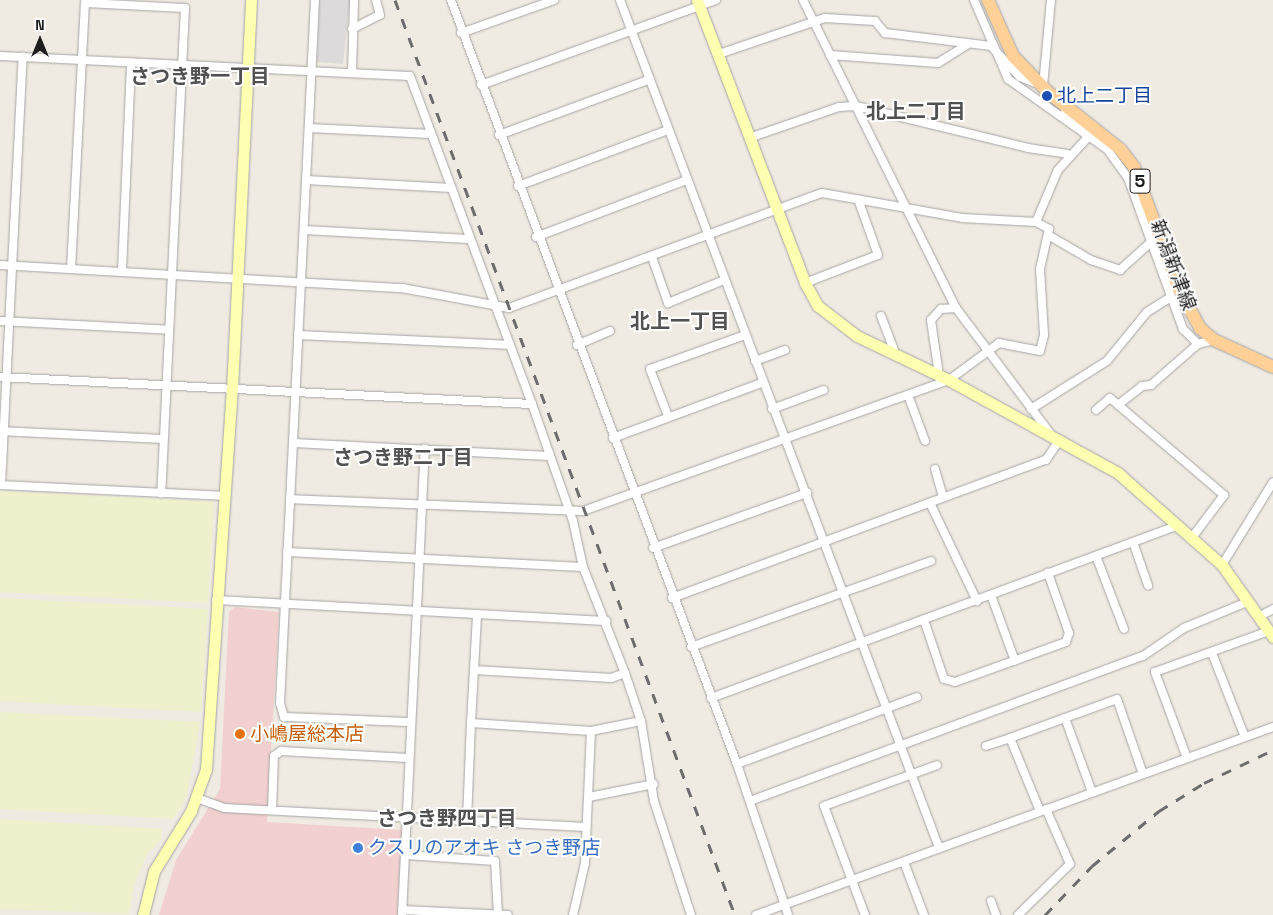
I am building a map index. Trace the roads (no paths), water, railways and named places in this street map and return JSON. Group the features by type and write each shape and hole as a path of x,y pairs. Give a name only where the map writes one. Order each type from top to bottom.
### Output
{"main road":[{"name":"新潟新津線","path":"988,0 1013,56 1046,89 1098,130 1134,167 1190,314 1214,340 1273,367"}],"street":[{"path":"143,915 154,871 197,798 208,747 222,496 232,389 234,278 251,0"},
{"path":"315,0 280,703 284,717 409,722"},
{"path":"352,73 354,0"},
{"path":"352,29 380,15 376,0"},
{"path":"451,0 461,33 652,548 738,764 788,915"},
{"path":"461,33 554,0"},
{"path":"620,0 762,383 772,409 788,439 824,542 844,591 861,642 889,710 939,848"},
{"path":"481,84 699,3 716,0"},
{"path":"803,0 856,106 903,208 956,308 1031,409 1056,437"},
{"path":"974,0 991,46 1008,79 1107,149 1128,178 1151,242 1168,299 1183,329 1198,344"},
{"path":"1046,89 1051,0"},
{"path":"71,269 85,1 185,8 161,493"},
{"path":"699,3 781,210 805,283 818,306 857,336 944,377 1056,437 1118,473 1222,565 1247,602 1260,616 1271,634 1155,672 1187,758"},
{"path":"719,54 825,18 875,21 885,33 967,45 991,46 1020,77 1046,89 1088,137"},
{"path":"830,55 938,63 967,45"},
{"path":"0,56 410,76 469,239 532,404 570,512 584,567 625,673 641,721 654,784 654,801 691,915"},
{"path":"23,57 10,322 3,377 1,485 222,496"},
{"path":"122,271 131,62"},
{"path":"499,135 650,79"},
{"path":"752,137 839,107 856,106 1028,148 1068,154"},
{"path":"309,128 432,134"},
{"path":"518,186 668,130"},
{"path":"1036,222 1068,154 1088,137"},
{"path":"306,180 451,188"},
{"path":"536,237 687,180"},
{"path":"0,265 172,273 301,283 402,288 496,308 509,308 781,210 822,193 962,218 1036,222 1049,229 1040,268 1040,351 999,343 966,372 944,377 908,395 633,494 570,512 290,499"},
{"path":"805,283 878,255 858,199"},
{"path":"304,230 469,239"},
{"path":"1048,235 1092,260 1120,270 1151,242"},
{"path":"652,257 668,303 724,280"},
{"path":"1031,409 1107,361 1147,312 1168,299"},
{"path":"944,377 931,320 941,309 956,308"},
{"path":"881,316 896,355"},
{"path":"0,321 169,330"},
{"path":"577,345 610,331"},
{"path":"298,335 509,345"},
{"path":"668,416 650,369 745,335"},
{"path":"1118,405 1142,386 1151,385 1198,344 1214,340"},
{"path":"755,361 786,350"},
{"path":"3,377 532,404"},
{"path":"612,438 762,383"},
{"path":"772,409 824,390"},
{"path":"908,395 926,441"},
{"path":"1096,410 1110,398 1224,495 1191,539"},
{"path":"2,431 163,439"},
{"path":"672,598 1046,460 1056,437"},
{"path":"293,443 550,456"},
{"path":"425,449 409,722 406,855 402,913 508,915"},
{"path":"936,469 943,497"},
{"path":"1222,565 1270,492 1273,482"},
{"path":"652,548 807,493"},
{"path":"930,503 977,601"},
{"path":"711,698 1176,526"},
{"path":"1133,542 1148,586"},
{"path":"288,552 584,567"},
{"path":"1096,556 1124,629"},
{"path":"691,647 931,561"},
{"path":"924,620 944,679 955,682 1015,661 1066,642 1069,633 1048,574"},
{"path":"991,595 1015,661"},
{"path":"216,600 606,621"},
{"path":"750,801 1142,656 1184,628 1247,602"},
{"path":"1260,616 1273,609"},
{"path":"467,821 477,614"},
{"path":"1212,653 1246,737"},
{"path":"474,670 611,678 625,673"},
{"path":"738,764 889,710 917,697"},
{"path":"986,746 1117,699 1143,774"},
{"path":"1065,718 1092,792"},
{"path":"472,723 591,731 641,721"},
{"path":"756,915 1273,727"},
{"path":"573,915 585,863 591,731"},
{"path":"1010,738 1043,811 1070,864 1018,915"},
{"path":"272,810 274,756 281,751 408,758"},
{"path":"865,915 824,806 937,765"},
{"path":"589,797 654,784"},
{"path":"197,798 224,808 586,827"},
{"path":"406,855 495,861 498,914"},
{"path":"904,862 924,915"},
{"path":"991,901 996,915"}],"railway":[{"path":"395,0 735,915"},
{"path":"1045,915 1092,866 1159,811 1204,783 1273,750"}],"place":[{"name":"北上二丁目","path":"1047,96"},
{"name":"小嶋屋総本店","path":"240,734"},
{"name":"クスリのアオキ さつき野店","path":"358,848"}],"district":[{"name":"さつき野一丁目","path":"200,76"},
{"name":"北上二丁目","path":"916,111"},
{"name":"北上一丁目","path":"680,321"},
{"name":"さつき野二丁目","path":"403,457"},
{"name":"さつき野四丁目","path":"447,818"}]}
